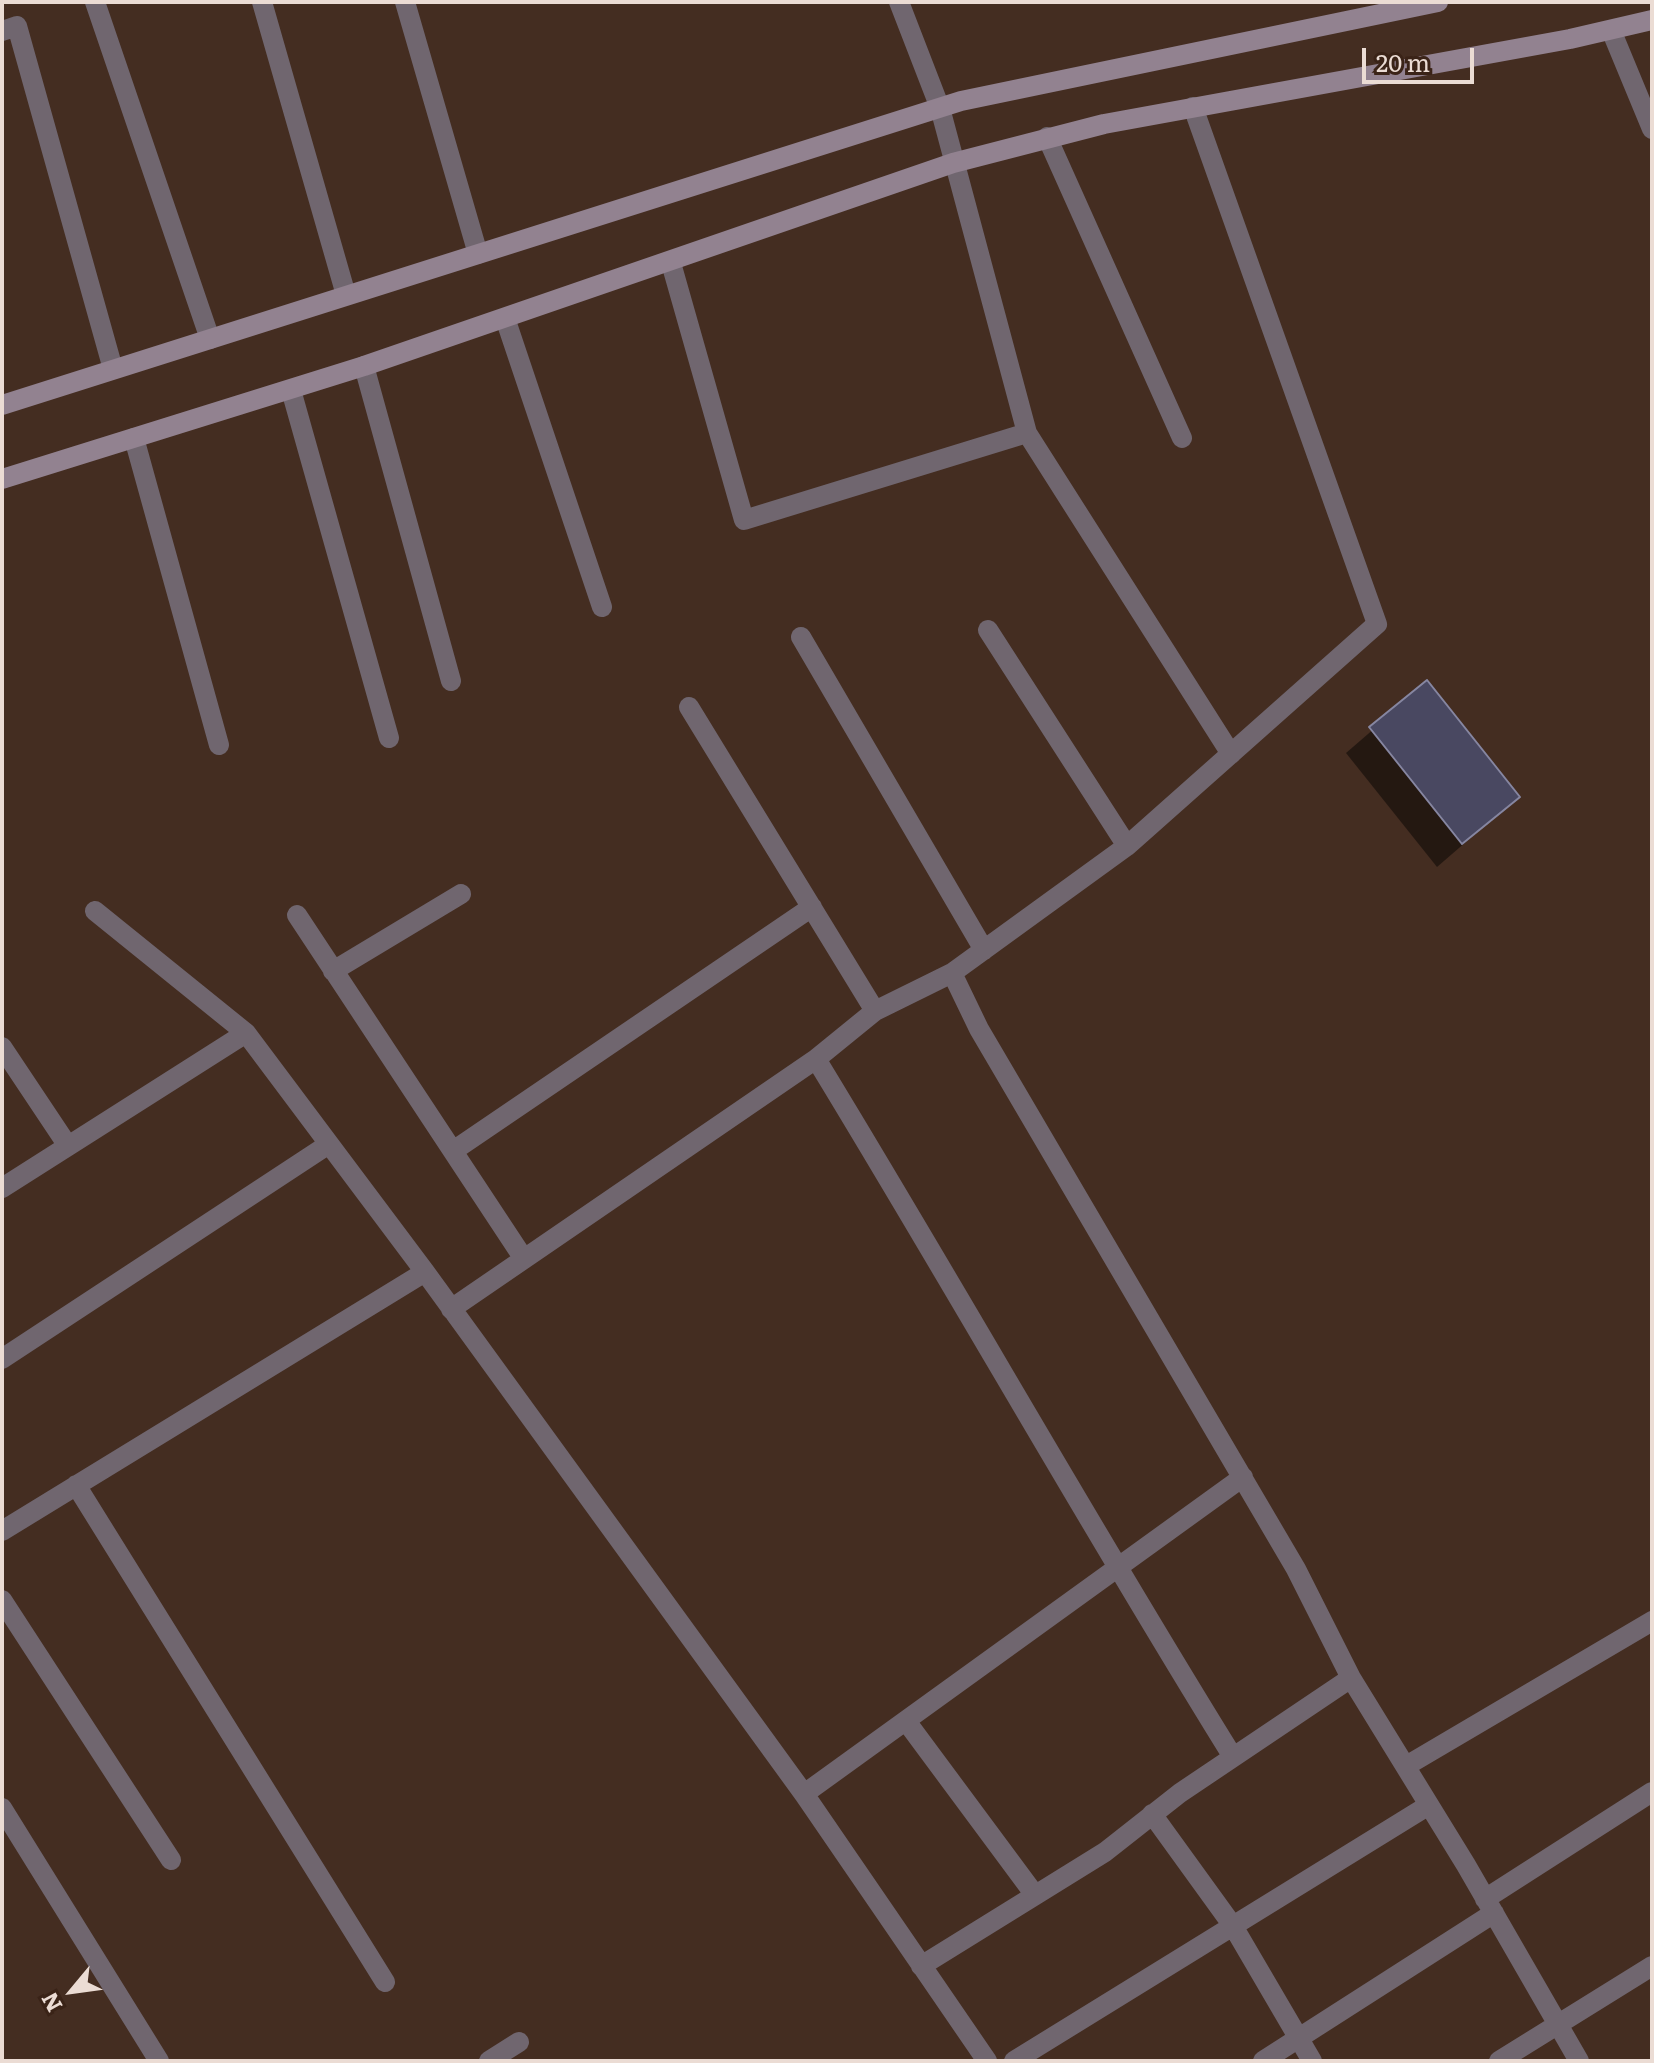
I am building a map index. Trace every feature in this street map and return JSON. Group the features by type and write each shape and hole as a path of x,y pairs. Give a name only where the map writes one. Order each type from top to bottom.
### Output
{"street":[{"path":"95,2 210,339"},
{"path":"262,2 346,295"},
{"path":"405,2 478,254"},
{"path":"899,2 940,108 1027,433 1231,754"},
{"path":"2,405 940,108 1438,2"},
{"path":"2,479 364,366 671,263 953,163 1047,137 1193,107 1652,20"},
{"path":"2,31 17,26 113,369"},
{"path":"1611,30 1652,129"},
{"path":"451,1309 816,1059 875,1011 952,973 1127,846 1377,624 1193,107"},
{"path":"1047,137 1182,438"},
{"path":"671,263 744,520 1027,433"},
{"path":"505,318 602,607"},
{"path":"364,366 451,681"},
{"path":"291,390 389,738"},
{"path":"134,438 219,745"},
{"path":"988,630 1127,846"},
{"path":"801,637 984,950"},
{"path":"689,707 875,1011"},
{"path":"333,971 461,894"},
{"path":"453,1151 812,907"},
{"path":"95,911 246,1033 425,1272 804,1794 987,2061"},
{"path":"297,915 524,1259"},
{"path":"952,973 979,1029 1296,1569 1351,1678 1490,1906 1579,2061"},
{"path":"2,1188 246,1033"},
{"path":"2,1047 68,1146"},
{"path":"816,1059 1044,1440 1116,1568 1233,1757"},
{"path":"2,1359 329,1144"},
{"path":"2,1531 425,1272"},
{"path":"804,1794 1243,1477"},
{"path":"76,1485 385,1982"},
{"path":"2,1600 171,1860"},
{"path":"1406,1766 1652,1621"},
{"path":"921,1966 1105,1852 1152,1814 1351,1678"},
{"path":"906,1721 1035,1895"},
{"path":"1263,2061 1652,1792"},
{"path":"1014,2061 1429,1805"},
{"path":"2,1808 159,2061"},
{"path":"1152,1814 1233,1926 1312,2061"},
{"path":"1499,2061 1557,2022 1652,1966"},
{"path":"489,2061 519,2042"}],"building":[{"path":"1427,680 1520,797 1462,844 1369,727"}]}
